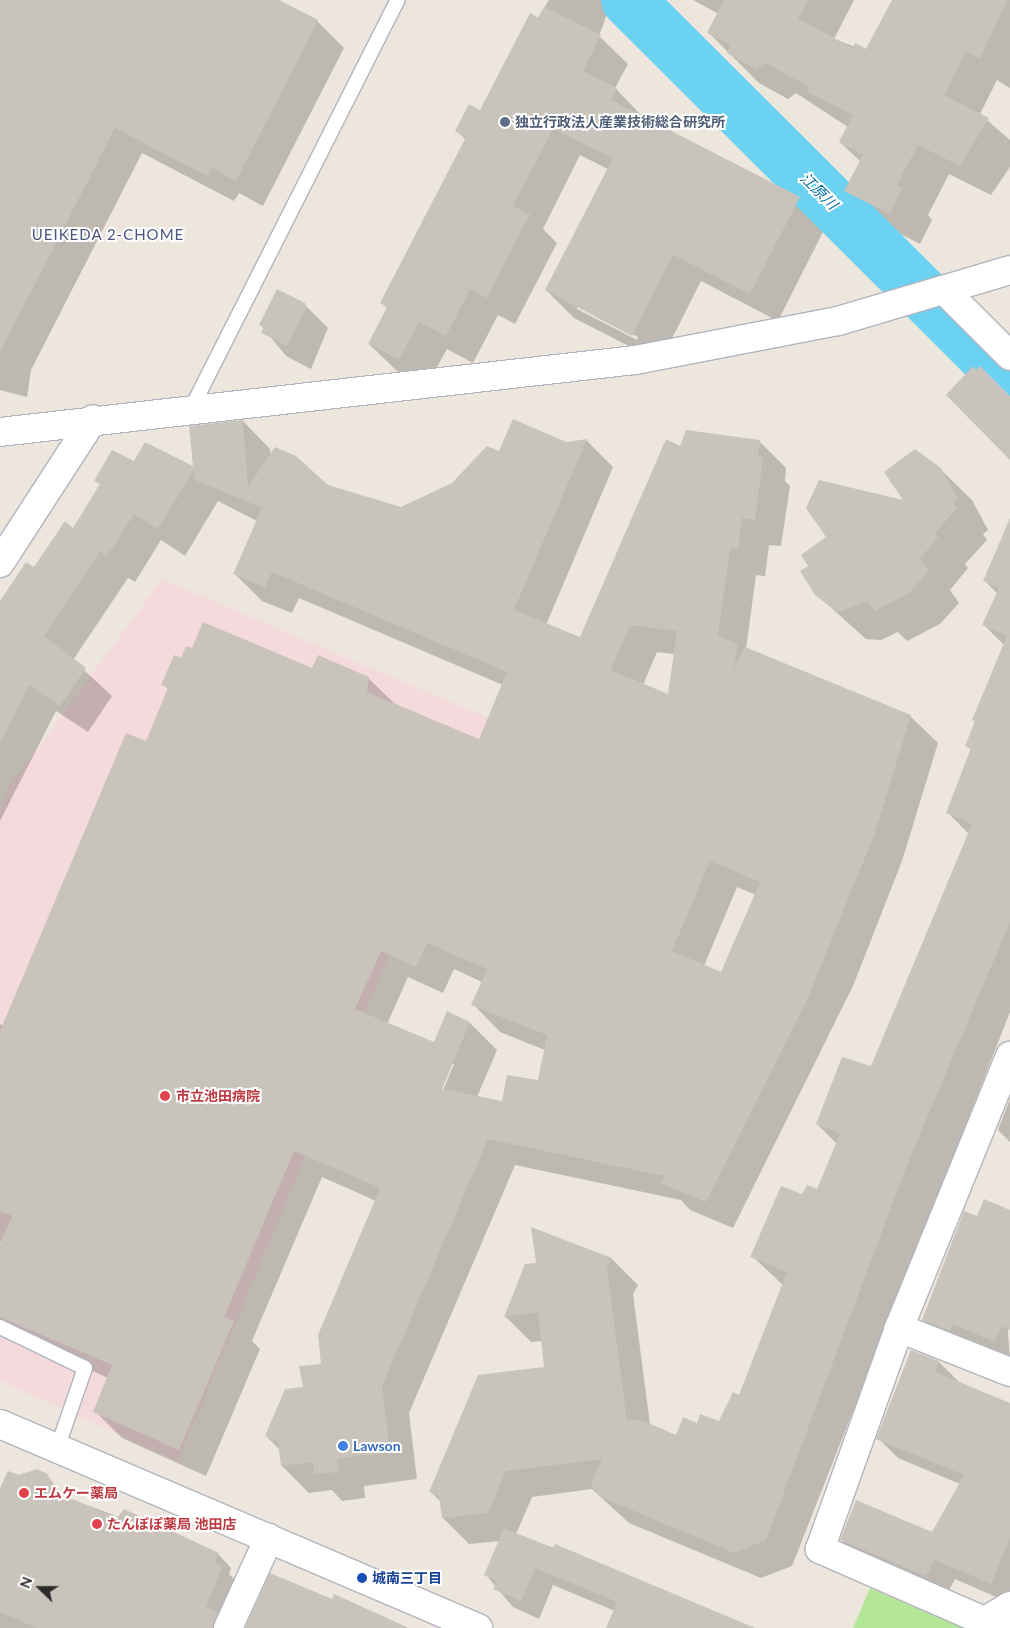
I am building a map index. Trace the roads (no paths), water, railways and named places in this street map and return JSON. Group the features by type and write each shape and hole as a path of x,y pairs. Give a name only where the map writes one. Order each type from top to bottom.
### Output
{"street":[{"path":"0,432 93,419 635,360 838,321 1010,270"},
{"path":"944,290 1010,356"},
{"path":"0,563 93,419"},
{"path":"1010,1056 1004,1087 899,1328 820,1549 993,1625 1010,1606"},
{"path":"899,1328 1010,1372"},
{"path":"0,1424 269,1538 442,1621 478,1628"},
{"path":"228,1628 269,1538"}],"lane":[{"path":"192,408 398,0"},
{"path":"0,1327 85,1368 57,1449"}],"waterway":[{"name":"江原川","path":"628,0 1010,381"}],"place":[{"name":"独立行政法人産業技術総合研究所","path":"505,122"},
{"name":"市立池田病院","path":"165,1096"},
{"name":"Lawson","path":"343,1446"},
{"name":"エムケー薬局","path":"24,1493"},
{"name":"たんぽぽ薬局 池田店","path":"97,1524"},
{"name":"城南三丁目","path":"362,1578"}],"district":[{"name":"UEIKEDA 2-CHOME","path":"108,235"}]}
